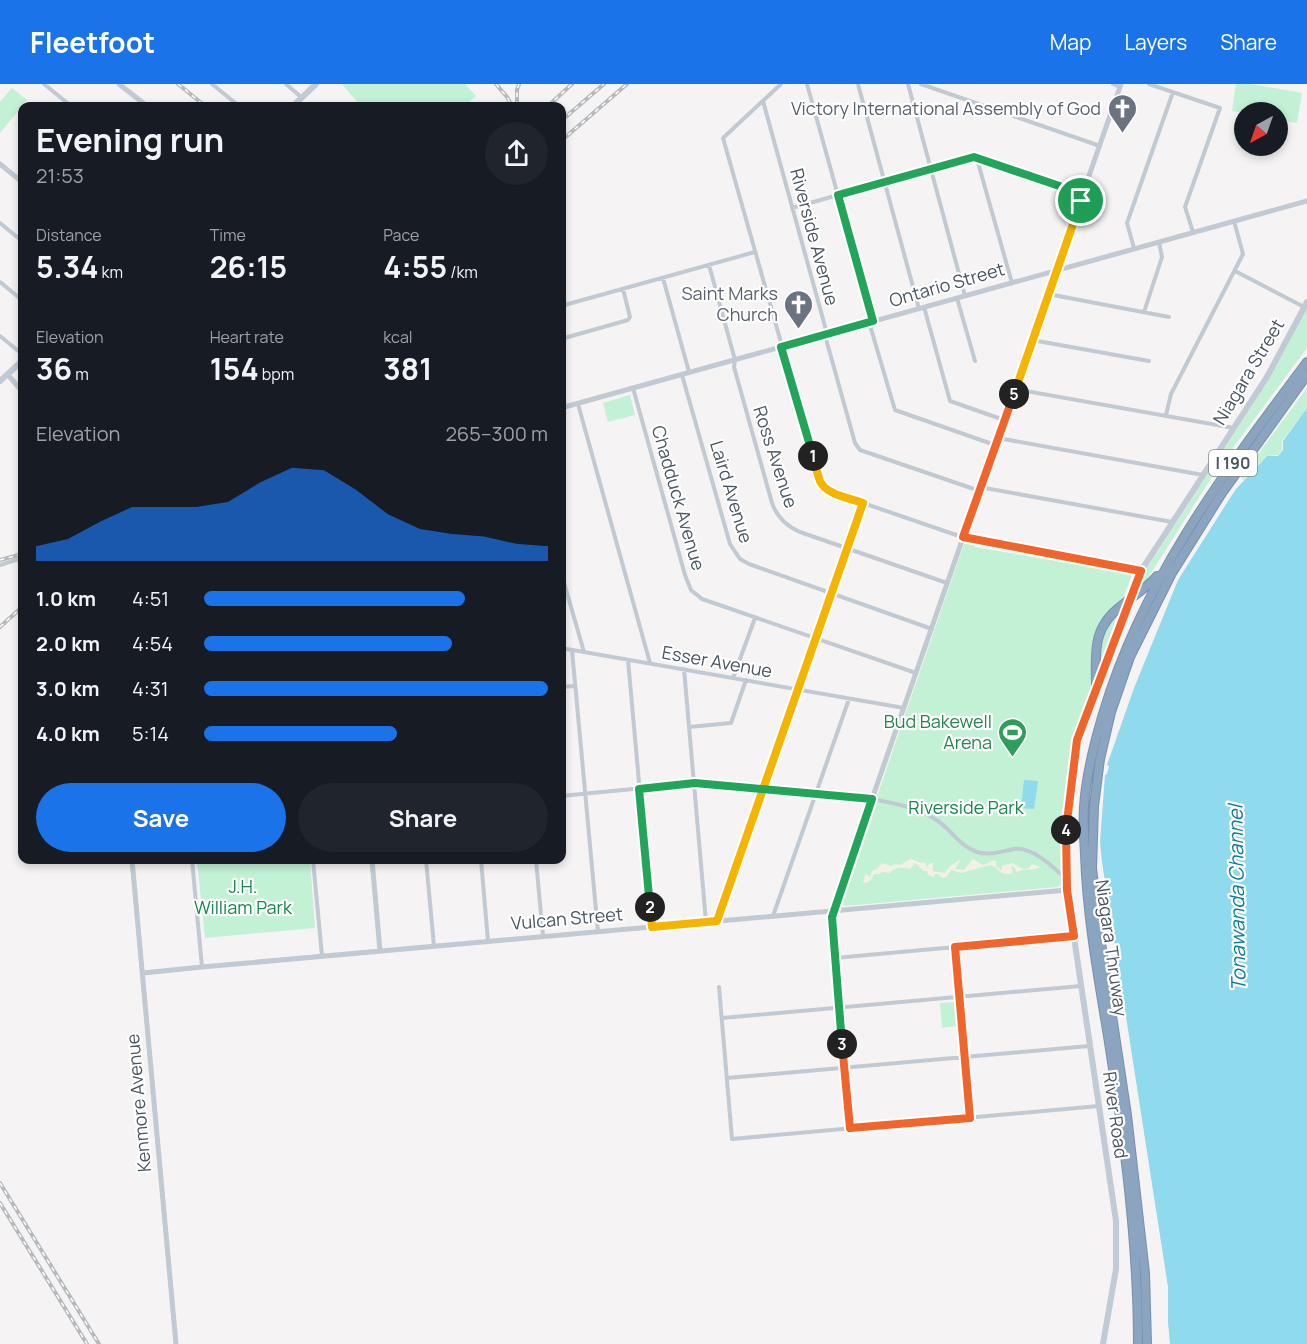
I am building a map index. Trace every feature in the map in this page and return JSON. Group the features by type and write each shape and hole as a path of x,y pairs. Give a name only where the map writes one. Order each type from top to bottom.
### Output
{"highway":[{"name":"Niagara Thruway","path":"1138,1344 1138,1298 1130,1200 1113,1070 1089,920 1084,807 1093,748 1110,690 1125,651 1164,568 1209,497 1307,362"},
{"name":"Niagara Thruway","path":"1147,1344 1145,1273 1127,1115 1092,868 1094,806 1099,765 1107,729 1130,657 1172,573 1222,493 1307,375"},
{"path":"1096,687 1096,645 1100,628 1114,611 1148,586 1164,568"}],"main road":[{"path":"298,102 316,84"},
{"name":"Niagara Street","path":"1067,890 1066,821 1075,746 1132,592 1141,571 1267,377 1306,304"},
{"path":"0,381 18,365"},
{"name":"River Road","path":"1067,890 1116,1221 1116,1269 1103,1344"}],"street":[{"path":"44,84 66,102"},
{"path":"119,84 142,102"},
{"path":"212,84 234,102"},
{"path":"286,84 302,98"},
{"path":"781,84 723,138 781,347 824,487 831,492 963,537 1141,571"},
{"path":"807,84 895,410 996,446"},
{"path":"866,84 858,85 884,182 950,401 1004,420"},
{"path":"908,84 965,296"},
{"path":"921,84 1100,146"},
{"path":"850,1128 833,911 1121,85 1113,84"},
{"path":"1149,84 1220,108 1185,207 1193,232"},
{"path":"1134,248 1127,223 1173,92"},
{"name":"Riverside Avenue","path":"763,101 826,330 826,339 855,443 860,450 974,489 985,488 1172,522"},
{"path":"792,208 974,157 1083,194"},
{"path":"977,158 1012,283"},
{"path":"0,164 18,179"},
{"name":"Ontario Street","path":"566,407 1307,201"},
{"path":"1166,415 1171,394 1244,254 1234,221"},
{"path":"0,223 18,238"},
{"path":"1144,312 1162,257 1159,242"},
{"path":"566,305 755,252"},
{"name":"Ross Avenue","path":"709,265 735,360 734,367 777,514 794,530 947,583"},
{"path":"1235,271 1306,304"},
{"name":"Laird Avenue","path":"663,278 730,543 735,554 749,564 932,629"},
{"path":"0,282 18,297"},
{"path":"566,338 627,321 630,316 622,289"},
{"path":"1048,294 1169,317"},
{"path":"957,298 975,361"},
{"path":"0,336 18,351"},
{"path":"1032,340 1149,361"},
{"path":"8,375 18,386"},
{"name":"Chadduck Avenue","path":"633,388 689,587 702,599 916,673"},
{"path":"1015,389 1234,428"},
{"path":"578,404 650,663"},
{"path":"998,438 1203,475"},
{"path":"717,921 863,503"},
{"path":"0,565 18,559"},
{"path":"566,589 584,652"},
{"path":"734,678 755,618"},
{"name":"Esser Avenue","path":"566,649 904,708"},
{"path":"572,650 597,932"},
{"path":"628,660 652,927"},
{"path":"684,669 706,922"},
{"path":"688,727 731,723 746,680"},
{"path":"566,687 575,686"},
{"path":"773,916 849,699"},
{"path":"566,796 694,783 872,799 898,804 929,816 938,821 960,842 977,852 992,854 1015,849 1025,850 1050,864 1066,879"},
{"name":"Kenmore Avenue","path":"132,864 176,1344"},
{"path":"192,864 202,967"},
{"path":"313,864 322,956"},
{"path":"372,864 380,951"},
{"path":"426,864 434,946"},
{"path":"481,864 488,941"},
{"path":"536,864 543,937"},
{"name":"Vulcan Street","path":"143,973 1067,890"},
{"path":"835,958 1074,936"},
{"path":"955,947 970,1118"},
{"path":"722,1018 1081,986"},
{"path":"719,987 732,1139 1099,1106"},
{"path":"727,1078 1090,1046"}],"green space":[{"path":"342,84 465,84 476,96 469,102 358,102"},
{"path":"1236,84 1251,84 1302,93 1297,123 1288,122 1288,102 1234,102 1234,111 1232,111"},
{"path":"12,88 27,100 18,102 18,111 0,133 0,102"},
{"path":"1307,308 1307,348 1215,472 1145,582 1138,587 1145,571 1269,380"},
{"path":"1307,388 1307,408 1282,441 1282,450 1278,455 1266,456 1244,480 1241,477"},
{"path":"630,395 635,415 608,422 603,403"},
{"name":"Riverside Park","path":"975,543 975,547 1132,574 1073,739 1061,827 1062,884 1058,887 845,906 841,901 964,544"},
{"name":"J.H. William Park","path":"197,864 310,864 315,928 205,938"},
{"path":"955,1002 958,1026 942,1028 940,1003"}],"sand":[{"path":"911,859 921,863 925,862 927,867 933,863 933,871 945,873 959,860 955,869 964,870 973,859 983,865 995,860 996,866 1002,871 1002,866 1012,863 1023,869 1029,868 1032,864 1040,867 1017,872 1011,866 1013,873 1005,874 990,865 961,873 951,870 947,877 942,878 938,874 934,877 928,875 927,871 915,863 910,869 898,868 890,873 874,874 871,880 863,882 866,874 870,877 872,871 882,863 891,866 900,865"}],"water":[{"name":"Tonawanda Channel","path":"1307,408 1307,1344 1170,1344 1168,1287 1102,862 1100,842 1105,775 1134,688 1178,580 1236,489 1267,456 1278,456 1283,450 1283,441"},
{"path":"1024,780 1038,781 1034,809 1021,808"}],"railway":[{"path":"178,84 200,102"},
{"path":"496,84 510,102"},
{"path":"517,102 519,84"},
{"path":"552,102 572,84"},
{"path":"566,117 604,84"},
{"path":"566,137 627,84"},
{"path":"0,560 18,555"},
{"path":"0,627 18,611"},
{"path":"0,1183 99,1344"},
{"path":"0,1203 87,1344"}],"place":[{"name":"Victory International Assembly of God","path":"1122,134"},
{"name":"Saint Marks Church","path":"799,330"},
{"name":"Bud Bakewell Arena","path":"1013,758"}],"route":[{"path":"1081,201 963,537 1141,571 1075,746 1065,836 1067,890 1074,936 955,947 970,1118 850,1128 832,917 872,799 762,789 759,789 695,783 639,789 652,927 717,921 762,789 863,503 831,492 820,480 781,347 873,321 838,195 974,157 1083,194 1081,201"}]}
